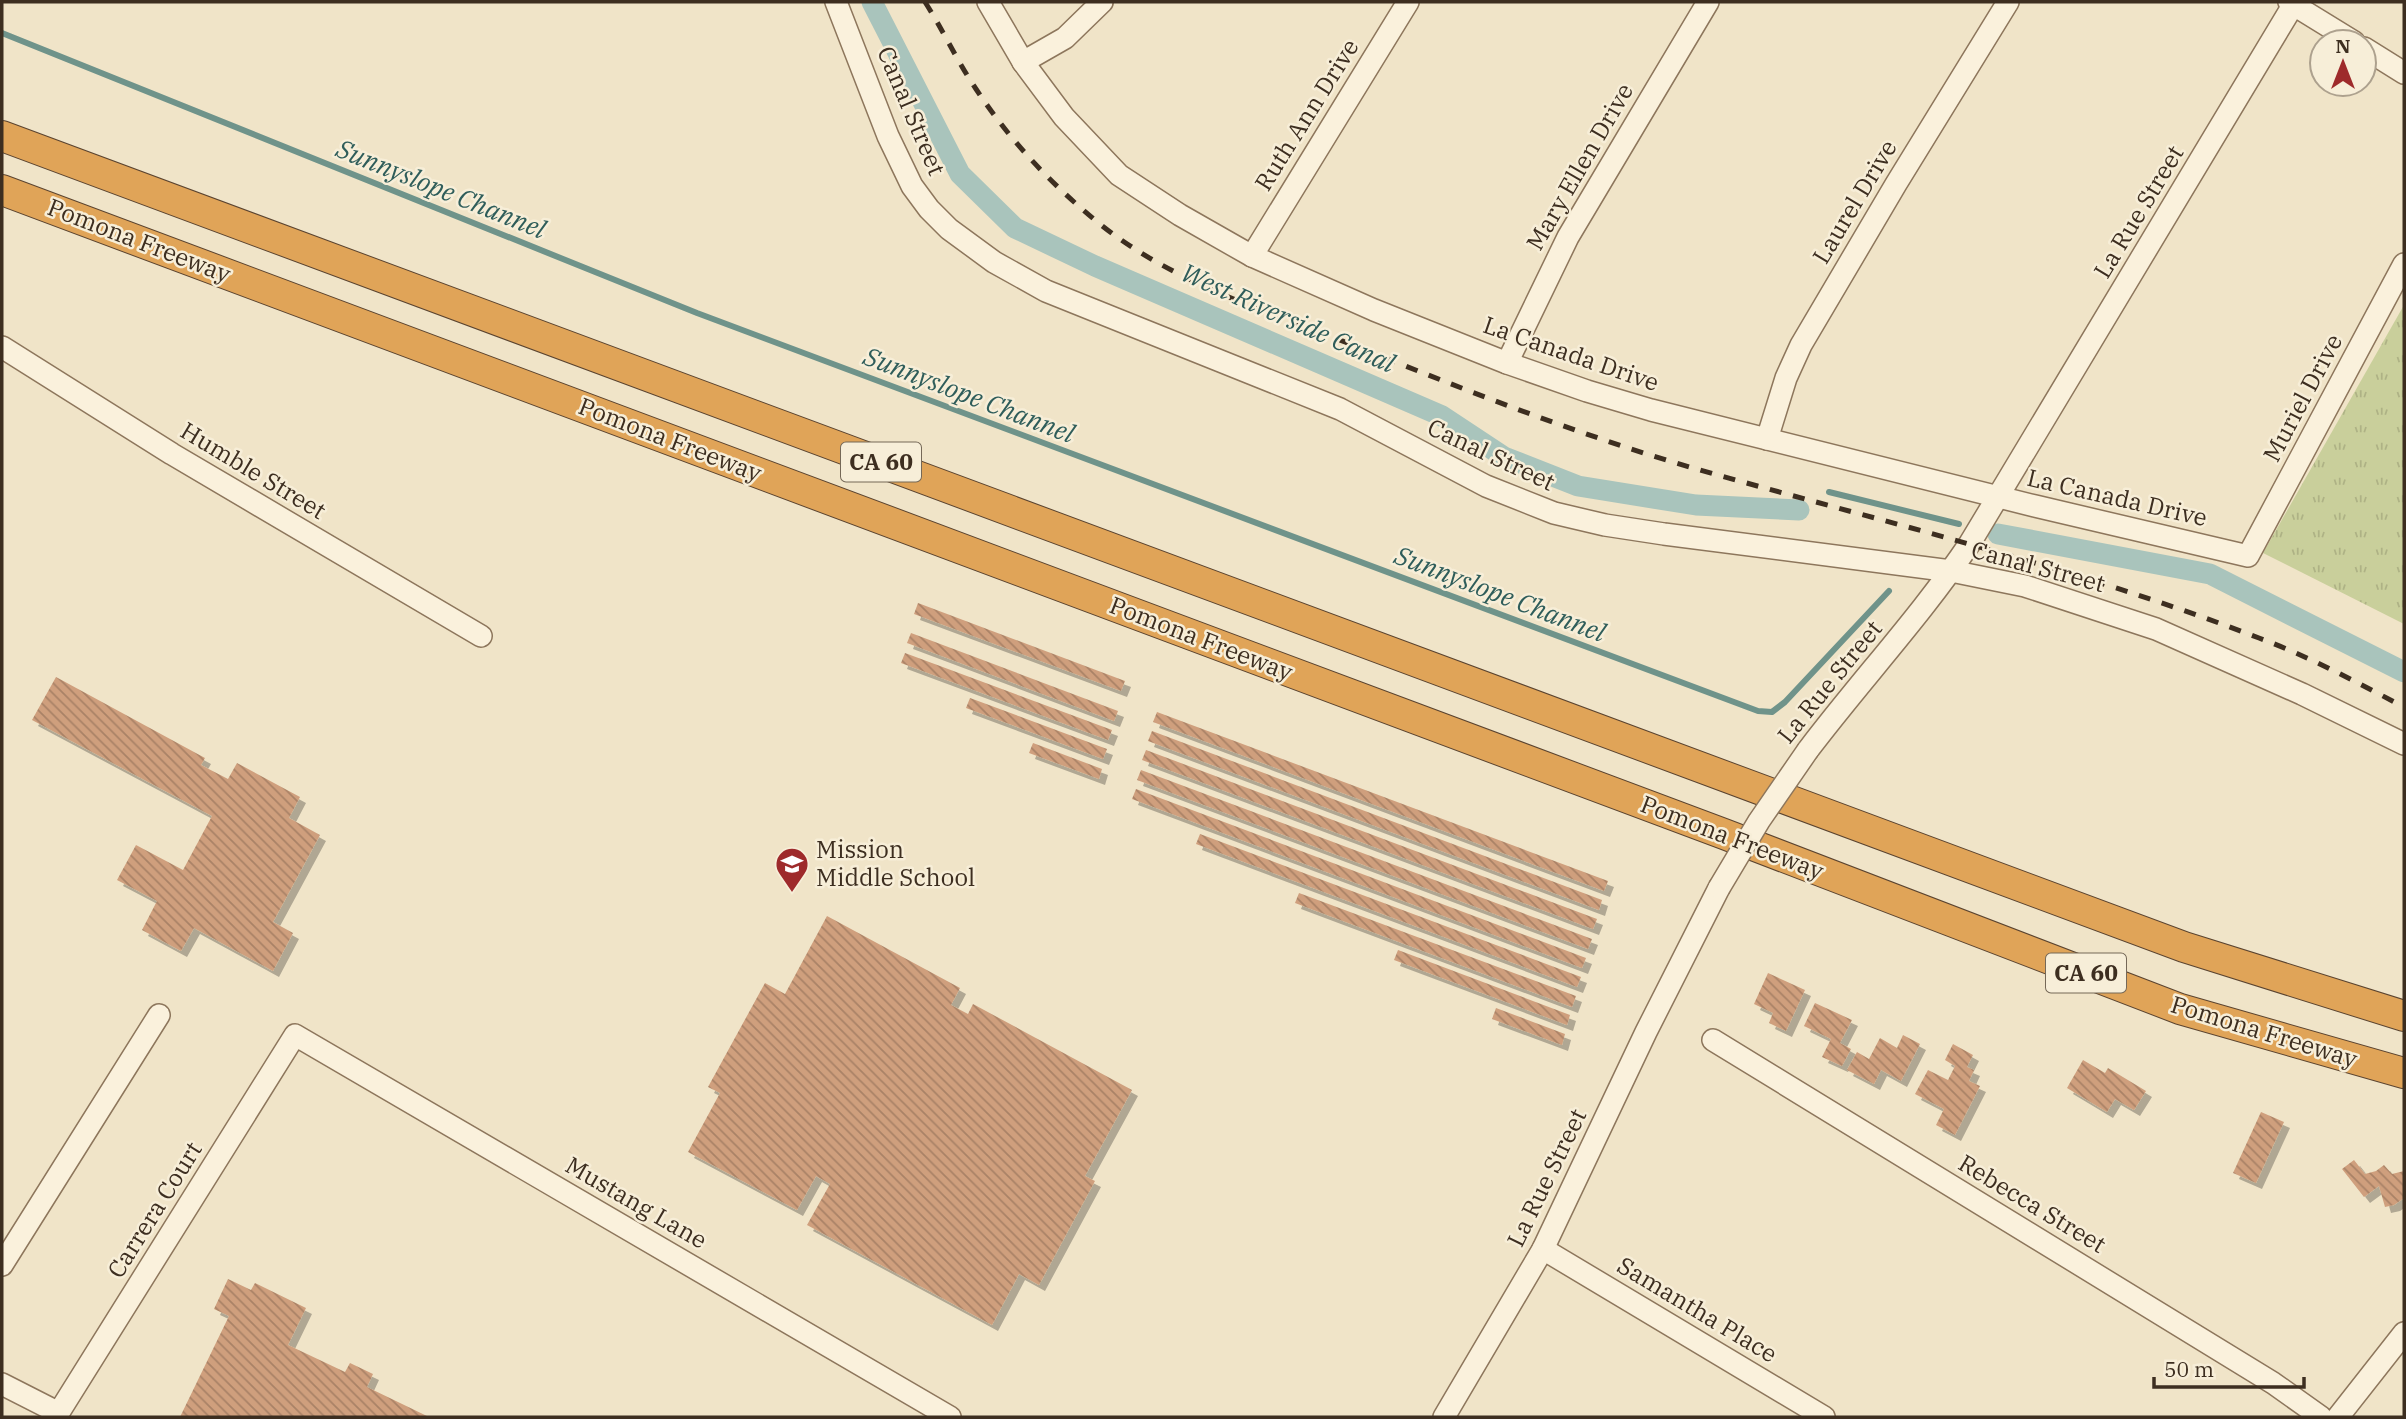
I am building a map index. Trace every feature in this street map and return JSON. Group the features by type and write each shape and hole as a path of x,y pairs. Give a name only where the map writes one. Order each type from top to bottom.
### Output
{"highway":[{"name":"Pomona Freeway","path":"2,136 2171,942 2404,1016"},
{"name":"Pomona Freeway","path":"2,190 1724,834 2180,1009 2404,1073"}],"street":[{"name":"Canal Street","path":"836,2 888,136 912,186 929,209 949,229 994,262 1046,290 1340,409 1486,486 1553,513 1605,525 1951,571 2025,586 2156,629 2302,694 2404,744"},
{"name":"La Canada Drive","path":"988,2 1023,62 1063,117 1119,175 1180,215 1252,256 1374,310 1507,363 1625,403 2248,556"},
{"path":"1023,62 1065,38 1101,2"},
{"name":"Ruth Ann Drive","path":"1252,256 1408,2"},
{"name":"Mary Ellen Drive","path":"1507,363 1568,237 1708,2"},
{"name":"Laurel Drive","path":"1766,439 1786,378 1801,345 2008,2"},
{"name":"La Rue Street","path":"1444,1417 1543,1248 1646,1032 1719,888 1759,821 1808,750 1951,571 2293,3"},
{"path":"2293,3 2332,28"},
{"path":"2378,57 2404,73"},
{"name":"Muriel Drive","path":"2248,556 2404,264"},
{"name":"Humble Street","path":"2,348 172,454 481,636"},
{"path":"2,1265 159,1015"},
{"name":"Carrera Court","path":"2,1384 58,1415 295,1035"},
{"name":"Mustang Lane","path":"295,1035 950,1417"},
{"name":"Rebecca Street","path":"1713,1041 2273,1383 2320,1417"},
{"name":"Samantha Place","path":"1543,1248 1824,1417"},
{"path":"2338,1417 2404,1333"}],"green space":[{"path":"2404,305 2404,624 2263,553"}],"building":[{"path":"918,603 1125,681 1121,691 914,614"},
{"path":"911,633 1118,711 1114,721 907,643"},
{"path":"905,653 1112,730 1108,740 901,663"},
{"path":"56,677 205,758 201,765 228,779 237,763 300,797 289,818 320,835 273,922 293,933 273,971 194,928 181,951 142,930 157,901 117,880 136,845 183,870 212,816 32,720"},
{"path":"970,698 1107,749 1103,759 966,708"},
{"path":"1157,712 1608,881 1604,891 1153,722"},
{"path":"1152,731 1602,900 1599,910 1148,741"},
{"path":"1033,743 1102,769 1099,779 1029,753"},
{"path":"1146,750 1597,919 1593,929 1142,760"},
{"path":"1141,770 1592,939 1588,949 1137,780"},
{"path":"1136,789 1586,958 1582,968 1132,799"},
{"path":"1200,834 1581,977 1577,987 1196,844"},
{"path":"1299,893 1576,996 1572,1007 1295,903"},
{"path":"827,916 960,988 951,1005 968,1014 973,1004 1132,1090 1085,1176 1095,1181 1039,1285 1019,1274 992,1325 807,1225 830,1184 816,1176 797,1210 688,1152 720,1093 708,1087 765,983 785,994"},
{"path":"1398,950 1570,1015 1567,1025 1394,960"},
{"path":"1768,973 1805,990 1786,1031 1769,1023 1773,1013 1754,1004"},
{"path":"1815,1003 1852,1020 1840,1043 1851,1049 1842,1066 1822,1057 1831,1039 1804,1026"},
{"path":"1496,1008 1565,1034 1562,1045 1492,1019"},
{"path":"1903,1035 1920,1044 1901,1081 1881,1070 1874,1084 1847,1070 1857,1052 1869,1059 1880,1038 1897,1048"},
{"path":"1953,1044 1973,1055 1967,1067 1974,1070 1969,1081 1980,1086 1955,1135 1936,1125 1944,1109 1915,1094 1928,1070 1948,1080 1955,1066 1945,1060"},
{"path":"2083,1060 2105,1073 2108,1068 2146,1091 2134,1110 2115,1099 2107,1112 2067,1088"},
{"path":"2261,1112 2284,1122 2256,1183 2233,1173"},
{"path":"2354,1160 2365,1174 2384,1165 2392,1174 2404,1171 2404,1198 2385,1207 2379,1186 2364,1197 2342,1169"},
{"path":"228,1279 251,1290 255,1283 306,1308 288,1345 345,1372 350,1363 373,1374 367,1387 429,1417 180,1417 229,1316 214,1309"}],"waterway":[{"name":"West Riverside Canal","path":"872,2 960,174 1015,228 1095,266 1442,416 1504,457 1578,486 1696,505 1799,510"},
{"name":"Sunnyslope Channel","path":"2,33 697,313 1758,711 1772,712 1785,702 1889,591"},
{"name":"West Riverside Canal","path":"1829,492 1959,524"},
{"name":"West Riverside Canal","path":"1998,534 2210,574 2404,672"}],"railway":[{"path":"925,2 989,108 1049,179 1101,225 1131,246 1196,282 1448,383 1611,442 1693,468 2049,567 2190,613 2296,653 2404,707"}],"place":[{"name":"Mission Middle School","path":"792,894"}]}
